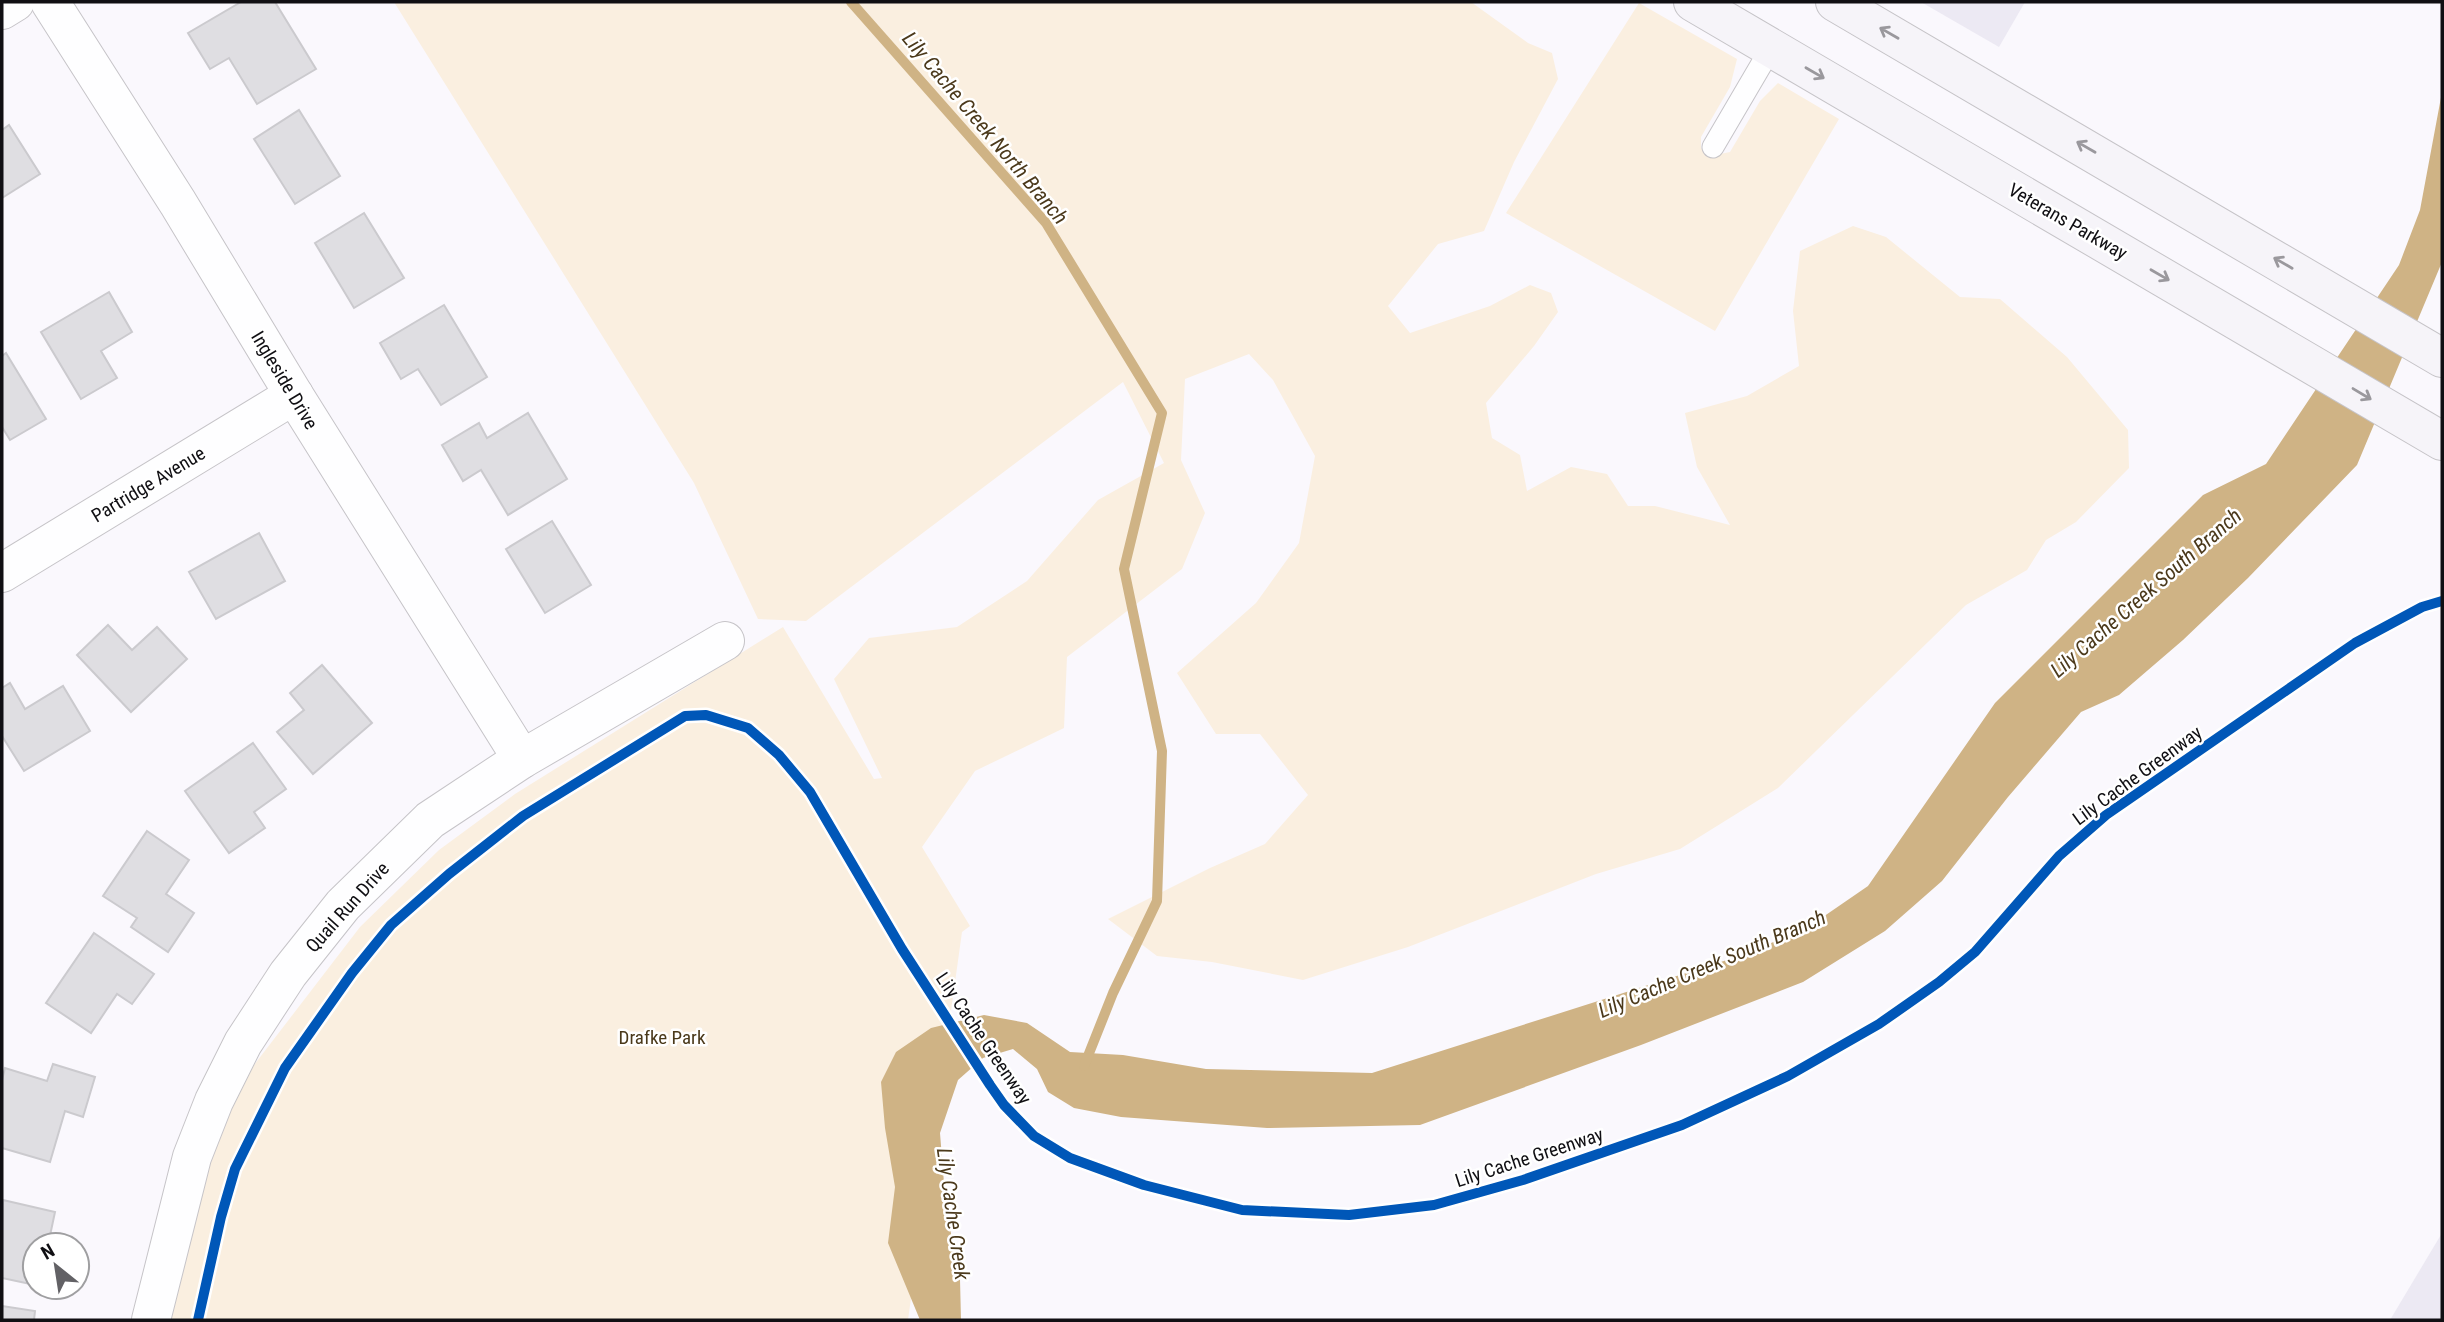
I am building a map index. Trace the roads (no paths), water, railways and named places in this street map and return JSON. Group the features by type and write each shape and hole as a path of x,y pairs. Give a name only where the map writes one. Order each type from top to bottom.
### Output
{"main road":[{"name":"Veterans Parkway","path":"1693,2 2442,441"},
{"path":"1835,2 2442,358"}],"street":[{"path":"2,10 15,2"},
{"name":"Ingleside Drive","path":"50,2 178,203 293,395 522,758"},
{"name":"Partridge Avenue","path":"2,573 293,395"},
{"name":"Quail Run Drive","path":"151,1320 192,1157 214,1101 243,1043 288,974 343,905 430,820 522,758 725,641"}],"lane":[{"path":"1713,147 1771,48"}],"water":[{"name":"Lily Cache Creek South Branch","path":"2442,92 2442,262 2357,465 2248,578 2183,640 2119,695 2081,712 2008,797 1942,881 1885,931 1803,982 1641,1045 1420,1125 1267,1128 1121,1117 1074,1108 1048,1092 1037,1069 1013,1049 983,1058 958,1080 940,1133 946,1208 960,1279 961,1320 920,1320 888,1243 895,1187 885,1128 881,1082 896,1052 931,1028 984,1015 1027,1023 1070,1052 1123,1055 1206,1069 1372,1073 1730,959 1804,930 1868,886 1995,703 2203,495 2266,464 2399,265 2420,210"}],"waterway":[{"name":"Lily Cache Creek North Branch","path":"851,2 1046,223 1162,413 1124,569 1162,751 1157,901 1113,993 1084,1066"}],"park label":[{"name":"Drafke Park","path":"662,1037"}],"water label":[{"name":"Lily Cache Creek","path":"953,1214"}]}
